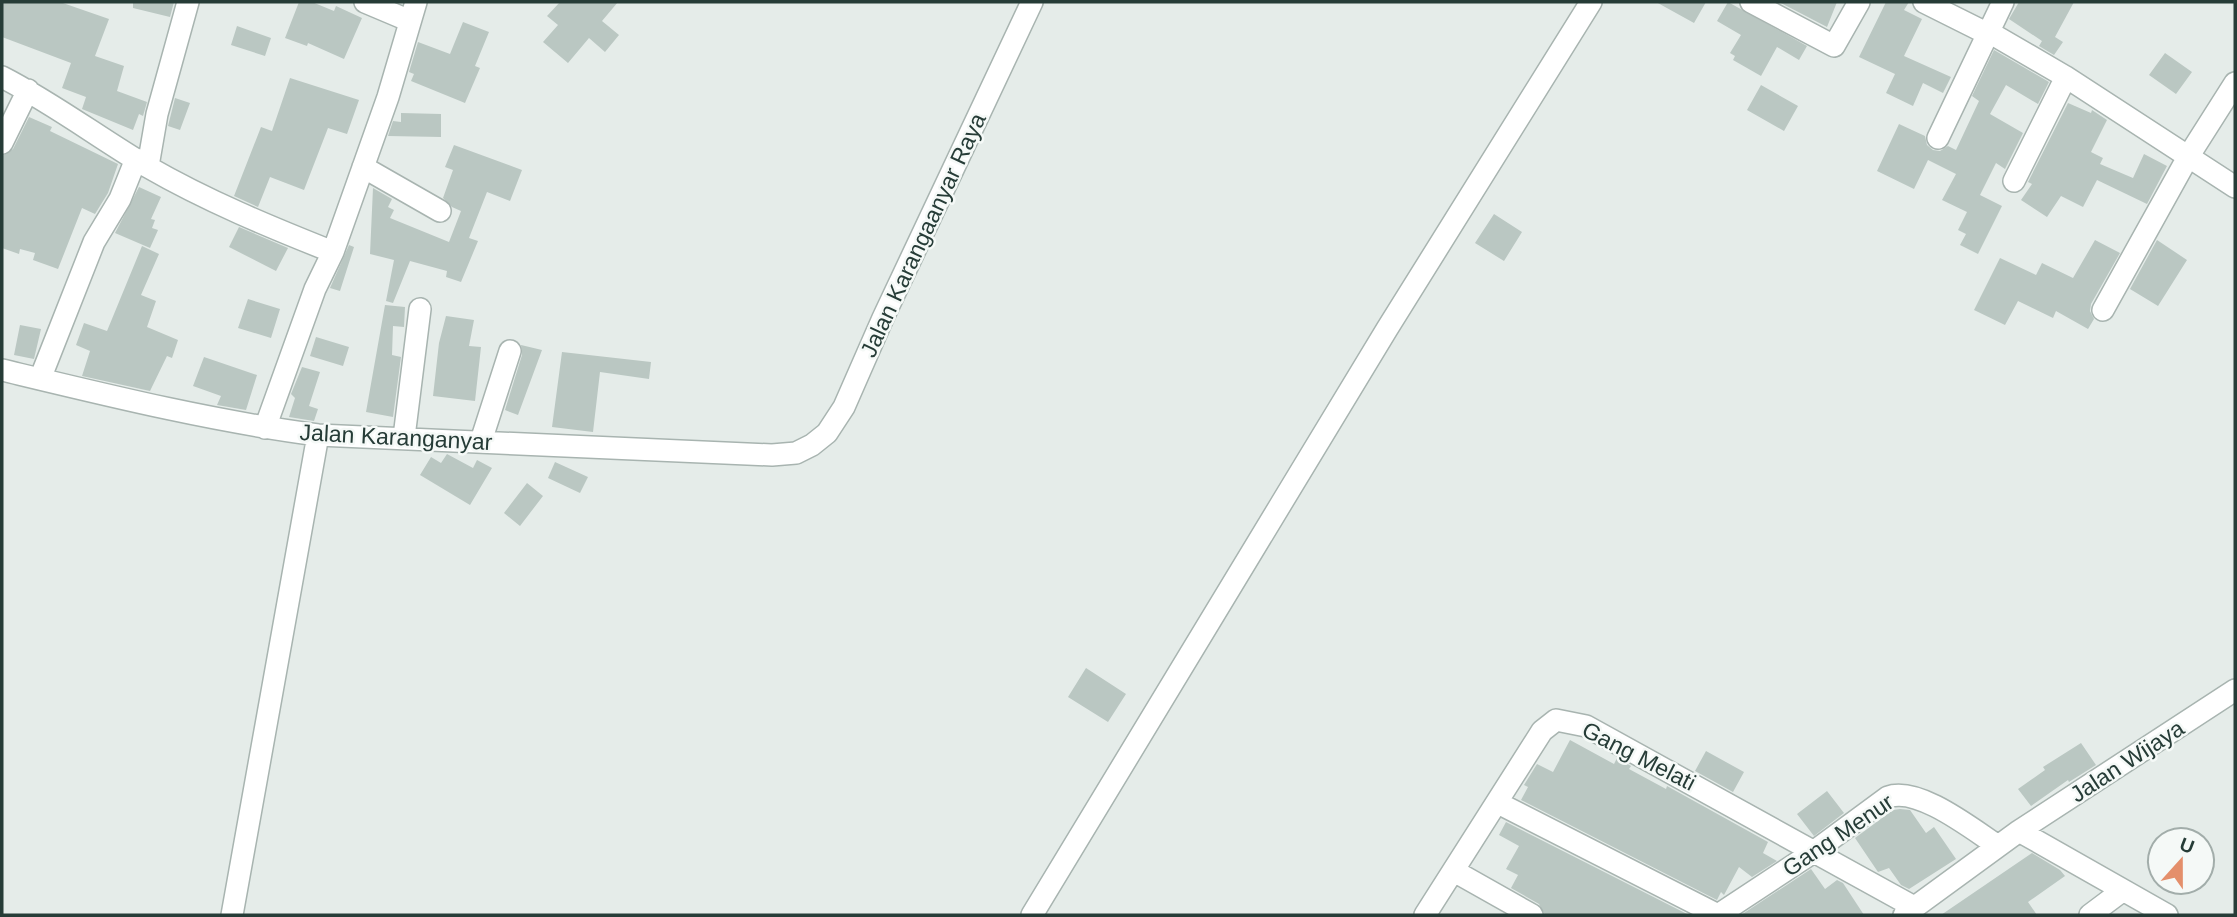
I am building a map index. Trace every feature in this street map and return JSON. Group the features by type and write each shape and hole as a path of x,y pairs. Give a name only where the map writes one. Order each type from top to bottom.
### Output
{"street":[{"path":"40,379 94,242 142,162 188,2"},
{"path":"265,428 315,289 333,252 388,97 413,12 365,2"},
{"name":"Jalan Karangaanyar Raya","path":"796,453 827,433 844,407 1032,2"},
{"path":"1032,915 1387,329 1591,2"},
{"path":"1751,2 1834,46 1859,2"},
{"path":"1924,2 1986,32 2066,77 2235,187"},
{"path":"1938,138 1986,32 2003,2"},
{"path":"2014,181 2066,77"},
{"path":"2,78 28,90 142,162 232,210 333,252"},
{"path":"2103,310 2188,157 2235,83"},
{"path":"2,143 28,90"},
{"path":"363,167 440,211"},
{"path":"404,437 420,310"},
{"path":"481,441 510,351"},
{"name":"Jalan Karanganyar","path":"2,370 265,428 318,435 772,455 796,453"},
{"path":"232,915 318,435"},
{"name":"Jalan Wijaya","path":"1909,911 2019,831 2235,690"},
{"name":"Gang Melati","path":"1425,915 1548,724 1556,720 1586,726 1741,810 1909,911"},
{"name":"Gang Menur","path":"1718,915 1812,853 1888,797 1902,793 1942,812 1998,846"},
{"path":"1498,803 1718,915"},
{"path":"2019,831 2167,915"},
{"path":"1454,872 1532,915"},
{"path":"2090,915 2122,891"}],"building":[{"path":"2,2 60,2 109,19 95,56 124,66 117,91 147,102 143,116 139,114 133,130 82,109 86,97 62,88 71,63 2,37"},
{"path":"133,2 174,2 170,17 133,8"},
{"path":"299,2 312,2 334,11 336,6 362,18 344,59 308,43 307,46 285,38"},
{"path":"560,2 618,2 602,21 619,35 605,52 589,38 568,63 543,42 558,25 547,16"},
{"path":"1656,2 1706,2 1694,23"},
{"path":"1728,2 1807,46 1799,60 1777,47 1761,76 1733,60 1735,56 1730,53 1741,35 1717,21"},
{"path":"1779,2 1837,2 1827,27"},
{"path":"1886,2 1909,2 1904,10 1922,19 1904,56 1951,77 1943,93 1923,83 1913,106 1886,93 1895,74 1859,57"},
{"path":"2019,2 2074,2 2055,37 2063,42 2054,55 2039,46 2042,41 2009,19"},
{"path":"463,22 489,32 475,66 480,68 465,103 411,81 414,74 409,72 418,42 450,54"},
{"path":"237,26 271,38 265,56 231,45"},
{"path":"1994,50 2049,82 2038,104 2006,85 1990,114 2023,133 2005,169 1996,163 1980,195 2002,206 1978,254 1960,245 1966,234 1958,230 1967,212 1942,200 1956,174 1928,160 1914,189 1877,171 1899,124 1925,136 1927,145 1933,150 1940,151 1948,146 1956,150 1979,101 1972,96"},
{"path":"2165,53 2192,72 2176,94 2149,75"},
{"path":"290,78 359,100 347,134 328,128 304,190 270,177 258,207 234,196 261,127 272,131"},
{"path":"1761,85 1798,106 1784,131 1747,110"},
{"path":"175,98 190,103 180,130 168,126"},
{"path":"2068,103 2091,113 2092,110 2107,120 2091,152 2103,158 2100,164 2133,178 2144,154 2167,166 2147,204 2097,180 2083,207 2061,196 2047,217 2021,200 2032,184 2028,182"},
{"path":"401,113 441,114 441,137 388,136 393,121 401,122"},
{"path":"29,117 52,127 50,131 118,164 108,193 95,214 82,208 58,269 33,260 35,253 20,249 19,254 2,248 2,156 13,149"},
{"path":"454,145 522,170 510,201 487,192 469,238 478,241 461,282 446,277 447,271 410,261 393,303 386,301 394,260 370,254 373,188 392,199 388,207 394,210 390,218 449,242 461,211 443,198 453,170 445,167"},
{"path":"139,187 161,197 151,219 155,220 152,228 158,230 150,248 115,233"},
{"path":"1494,214 1522,232 1504,261 1475,243"},
{"path":"239,227 288,248 276,271 229,247"},
{"path":"2095,240 2120,253 2091,304 2090,311 2094,319 2088,329 2056,311 2053,318 2018,301 2005,325 1974,310 2000,258 2036,275 2042,263 2073,278"},
{"path":"2157,240 2187,260 2158,306 2130,289"},
{"path":"349,245 354,247 340,291 330,288"},
{"path":"142,246 159,254 141,295 156,301 147,327 178,340 172,358 167,356 150,391 82,376 90,351 76,345 84,323 107,331"},
{"path":"248,299 280,309 271,338 238,328"},
{"path":"385,305 405,307 404,327 393,326 392,355 401,357 393,417 366,412"},
{"path":"446,316 474,320 469,346 481,347 475,401 433,396 439,343"},
{"path":"20,325 41,329 34,359 14,355"},
{"path":"316,337 349,347 343,366 310,356"},
{"path":"521,345 542,350 518,415 505,410 522,355"},
{"path":"562,352 651,362 649,379 600,372 593,432 552,427"},
{"path":"204,357 257,375 246,410 217,405 221,396 193,386"},
{"path":"302,367 320,372 309,406 318,409 314,421 289,417 295,398 291,394"},
{"path":"447,454 473,468 477,460 492,468 470,505 420,475 431,457 441,463"},
{"path":"555,462 588,477 580,493 548,478"},
{"path":"527,483 543,496 520,526 504,513"},
{"path":"1086,668 1126,694 1108,722 1068,697"},
{"path":"1570,740 1614,764 1617,758 1631,766 1629,769 1666,789 1667,786 1768,842 1763,853 1777,861 1752,877 1739,867 1724,895 1721,892 1717,900 1521,800 1528,787 1524,785 1537,764 1553,772"},
{"path":"2081,743 2096,765 2069,782 2068,780 2031,806 2018,789 2045,770 2043,767"},
{"path":"1706,751 1744,772 1733,792 1695,771"},
{"path":"1827,791 1844,813 1814,836 1797,814"},
{"path":"1893,810 1910,810 1926,833 1934,827 1956,859 1909,889 1901,885 1889,868 1878,872 1855,838"},
{"path":"1506,822 1689,915 1545,915 1539,904 1511,888 1518,875 1506,869 1519,846 1499,835"},
{"path":"2032,853 2065,876 2028,902 2037,915 1941,915"},
{"path":"1811,869 1825,889 1837,880 1843,883 1864,915 1741,915"}]}
